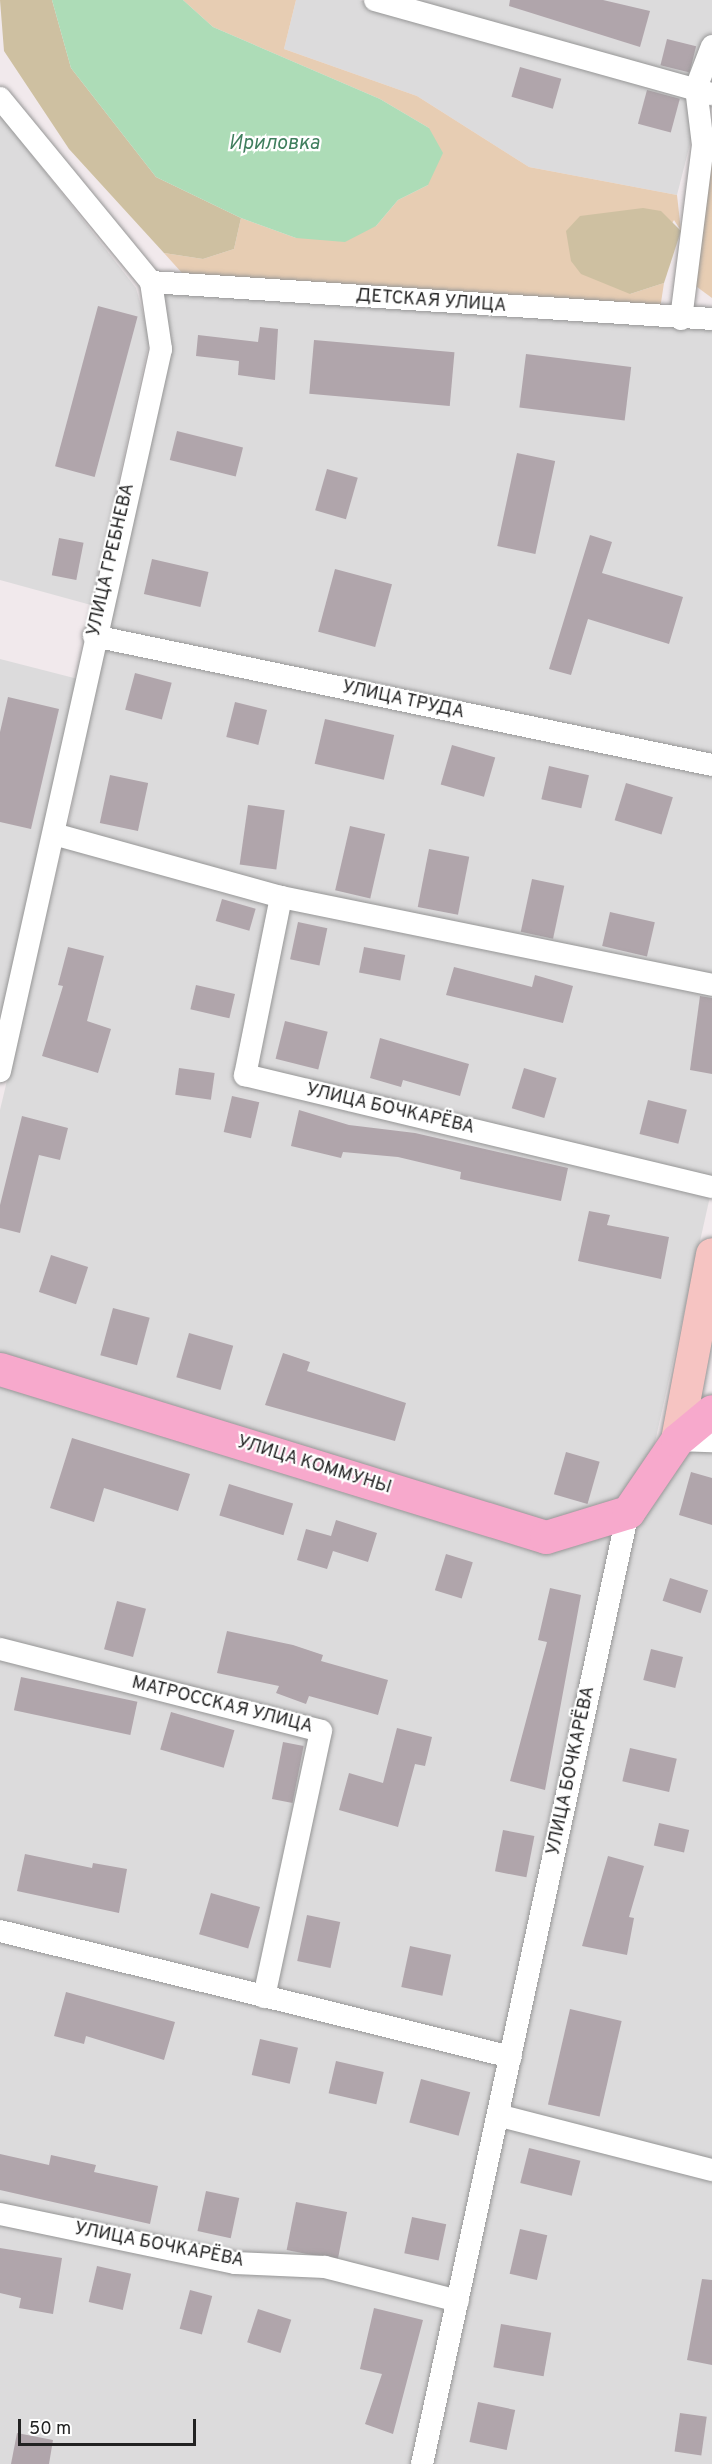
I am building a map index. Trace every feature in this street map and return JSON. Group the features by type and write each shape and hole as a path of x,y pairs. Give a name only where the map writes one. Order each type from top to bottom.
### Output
{"main road":[{"name":"УЛИЦА КОММУНЫ","path":"0,1369 546,1538 628,1512"},
{"path":"677,1440 712,1411"},
{"name":"УЛИЦА БОЧКАРЁВА","path":"628,1512 677,1440"}],"street":[{"path":"375,0 704,91"},
{"path":"681,319 703,145 704,91 712,46"},
{"path":"0,98 151,282"},
{"name":"ДЕТСКАЯ УЛИЦА","path":"151,282 681,319 712,319"},
{"name":"УЛИЦА ГРЕБНЕВА","path":"0,1071 54,834 94,636 161,349 151,282"},
{"name":"УЛИЦА ТРУДА","path":"94,636 712,765"},
{"path":"54,834 281,897 712,985"},
{"name":"УЛИЦА БОЧКАРЁВА","path":"281,897 245,1075 712,1187"},
{"name":"УЛИЦА БОЧКАРЁВА","path":"677,1440 712,1254"},
{"path":"677,1440 712,1441"},
{"name":"УЛИЦА БОЧКАРЁВА","path":"422,2464 501,2116 511,2057 628,1512"},
{"name":"МАТРОССКАЯ УЛИЦА","path":"0,1649 321,1731 264,1996"},
{"path":"0,1930 511,2057"},
{"path":"501,2116 712,2170"},
{"name":"УЛИЦА БОЧКАРЁВА","path":"0,2214 235,2263 325,2267 458,2301"}],"shaded area":[{"path":"0,0 52,0 71,68 156,177 241,218 234,249 203,259 164,253 69,149 4,51"},
{"path":"183,0 296,0 284,49 417,96 529,167 677,195 681,231 674,220 630,294 664,283 660,309 182,273 164,253 203,259 234,249 241,218 296,238 376,226 398,200 428,185 429,128 380,99 213,27"},
{"path":"296,0 359,0 690,92 691,140 677,195 529,167 417,96 284,49"},
{"path":"394,0 712,0 712,32 692,82"},
{"path":"0,114 136,288 150,338 91,605 0,580"},
{"path":"712,154 712,298 693,284"},
{"path":"643,208 661,211 681,231 664,283 630,294 581,274 571,261 566,231 580,216"},
{"path":"158,291 712,328 712,759 103,632 171,349"},
{"path":"102,645 712,770 712,980 288,890 67,832"},
{"path":"0,659 78,679 0,1038"},
{"path":"63,844 274,900 238,1081 711,1192 653,1451 624,1507 545,1530 0,1363 0,1110"},
{"path":"284,903 712,988 712,1180 250,1072"},
{"path":"0,1374 543,1544 621,1518 508,2049 269,1992 327,1726 0,1643"},
{"path":"681,1445 712,1447 712,2163 509,2110 635,1516"},
{"path":"0,1654 315,1737 260,1989 0,1925"},
{"path":"0,1937 507,2060 454,2293 236,2257 0,2208"},
{"path":"505,2121 712,2175 712,2464 427,2464"},
{"path":"0,2220 323,2272 452,2307 417,2464 0,2464"}],"water":[{"name":"Ириловка","path":"52,0 183,0 213,27 380,99 429,128 443,153 428,185 398,200 376,226 345,242 296,238 241,218 156,177 71,68"}],"building":[{"path":"510,0 603,0 650,11 640,47 509,6"},
{"path":"667,39 696,46 690,72 660,65"},
{"path":"520,67 561,79 553,109 511,97"},
{"path":"647,90 680,99 671,133 638,124"},
{"path":"98,306 138,317 95,477 55,466"},
{"path":"260,327 278,329 275,380 238,375 239,361 196,356 198,335 258,342"},
{"path":"314,340 454,352 450,406 309,394"},
{"path":"526,354 631,367 625,421 519,408"},
{"path":"177,431 243,447 236,477 170,460"},
{"path":"517,453 555,461 535,554 497,546"},
{"path":"327,469 358,478 346,519 315,510"},
{"path":"590,535 612,542 602,573 683,597 669,644 588,619 571,675 549,669"},
{"path":"59,538 84,543 76,580 52,575"},
{"path":"152,559 209,572 200,607 144,594"},
{"path":"335,569 392,584 375,647 318,632"},
{"path":"135,673 172,683 162,720 125,710"},
{"path":"8,697 59,709 31,829 0,822 0,732"},
{"path":"235,702 267,710 258,745 226,737"},
{"path":"325,719 394,735 384,780 315,764"},
{"path":"452,745 495,757 484,797 441,784"},
{"path":"549,766 589,775 581,808 541,799"},
{"path":"110,775 148,783 138,831 100,823"},
{"path":"626,783 673,797 661,835 615,820"},
{"path":"248,805 285,810 276,870 240,864"},
{"path":"350,826 385,834 370,898 335,890"},
{"path":"429,849 469,857 458,915 418,907"},
{"path":"532,879 564,886 553,939 521,932"},
{"path":"222,899 256,909 249,931 216,921"},
{"path":"610,912 655,922 647,956 602,946"},
{"path":"298,922 327,928 319,965 290,959"},
{"path":"68,947 104,956 87,1021 111,1029 98,1073 42,1056 63,986 58,985"},
{"path":"364,947 405,955 400,981 359,973"},
{"path":"454,967 532,987 535,975 573,986 563,1023 446,995"},
{"path":"196,985 235,994 229,1018 190,1009"},
{"path":"700,996 712,998 712,1074 690,1070"},
{"path":"285,1021 328,1032 318,1069 276,1059"},
{"path":"380,1038 469,1064 460,1096 403,1080 401,1087 370,1078"},
{"path":"179,1068 215,1073 211,1100 175,1095"},
{"path":"524,1068 557,1078 544,1118 512,1108"},
{"path":"232,1096 259,1102 251,1138 224,1132"},
{"path":"648,1100 687,1110 678,1144 640,1134"},
{"path":"299,1110 349,1125 415,1133 568,1168 561,1201 460,1179 461,1172 398,1157 343,1152 341,1158 291,1146"},
{"path":"22,1116 68,1128 60,1160 39,1155 20,1233 0,1228 0,1205"},
{"path":"589,1211 610,1215 607,1225 669,1237 661,1279 578,1261"},
{"path":"51,1255 88,1267 76,1304 39,1292"},
{"path":"113,1308 150,1318 137,1365 100,1355"},
{"path":"189,1333 233,1346 221,1390 176,1377"},
{"path":"283,1353 310,1362 307,1371 406,1403 395,1441 265,1405"},
{"path":"72,1438 190,1474 178,1511 104,1488 94,1522 50,1508"},
{"path":"566,1452 600,1462 588,1504 554,1494"},
{"path":"691,1472 712,1478 712,1525 679,1515"},
{"path":"229,1484 293,1504 283,1535 219,1516"},
{"path":"336,1520 377,1533 368,1562 333,1551 327,1569 297,1560 306,1529 331,1536"},
{"path":"446,1554 473,1562 462,1599 435,1590"},
{"path":"670,1578 708,1590 701,1613 663,1601"},
{"path":"550,1588 581,1595 545,1790 510,1781 547,1642 538,1640"},
{"path":"117,1601 146,1609 133,1657 104,1649"},
{"path":"227,1631 293,1645 323,1655 321,1661 388,1680 378,1715 309,1696 306,1704 276,1693 279,1686 217,1673"},
{"path":"651,1649 683,1657 675,1688 643,1680"},
{"path":"21,1677 137,1702 130,1735 14,1710"},
{"path":"171,1712 234,1730 224,1768 160,1749"},
{"path":"397,1728 432,1737 425,1766 415,1764 398,1827 339,1810 349,1773 383,1783"},
{"path":"283,1742 304,1746 293,1803 272,1799"},
{"path":"630,1748 677,1759 669,1792 622,1781"},
{"path":"659,1823 689,1830 684,1852 654,1845"},
{"path":"503,1830 534,1836 526,1877 495,1871"},
{"path":"25,1854 92,1868 93,1863 127,1869 119,1913 17,1891"},
{"path":"608,1856 644,1866 629,1917 634,1918 627,1955 582,1946"},
{"path":"211,1893 260,1907 248,1948 199,1934"},
{"path":"307,1915 340,1922 330,1968 297,1961"},
{"path":"410,1946 451,1955 442,1996 401,1987"},
{"path":"66,1992 175,2022 164,2060 86,2036 84,2044 54,2036"},
{"path":"570,2009 622,2021 600,2116 548,2104"},
{"path":"260,2039 298,2048 290,2084 252,2075"},
{"path":"336,2061 384,2072 376,2104 329,2093"},
{"path":"421,2079 470,2092 459,2136 409,2122"},
{"path":"529,2148 580,2161 572,2196 520,2183"},
{"path":"0,2154 49,2165 51,2155 96,2165 94,2172 158,2186 150,2224 0,2190"},
{"path":"206,2191 239,2198 231,2238 197,2231"},
{"path":"296,2202 347,2212 338,2260 287,2250"},
{"path":"412,2217 446,2224 439,2260 404,2253"},
{"path":"520,2229 547,2235 537,2280 510,2274"},
{"path":"0,2248 62,2258 53,2314 19,2308 21,2298 0,2293"},
{"path":"97,2266 131,2274 123,2310 89,2302"},
{"path":"702,2279 712,2280 712,2365 687,2360"},
{"path":"190,2290 212,2296 202,2335 180,2329"},
{"path":"374,2308 423,2320 393,2434 365,2424 382,2374 360,2369"},
{"path":"258,2309 291,2320 280,2353 247,2342"},
{"path":"501,2324 551,2333 544,2376 493,2367"},
{"path":"478,2402 515,2410 507,2450 469,2442"},
{"path":"680,2413 707,2417 701,2455 675,2452"},
{"path":"17,2433 53,2440 49,2464 11,2464"}]}
